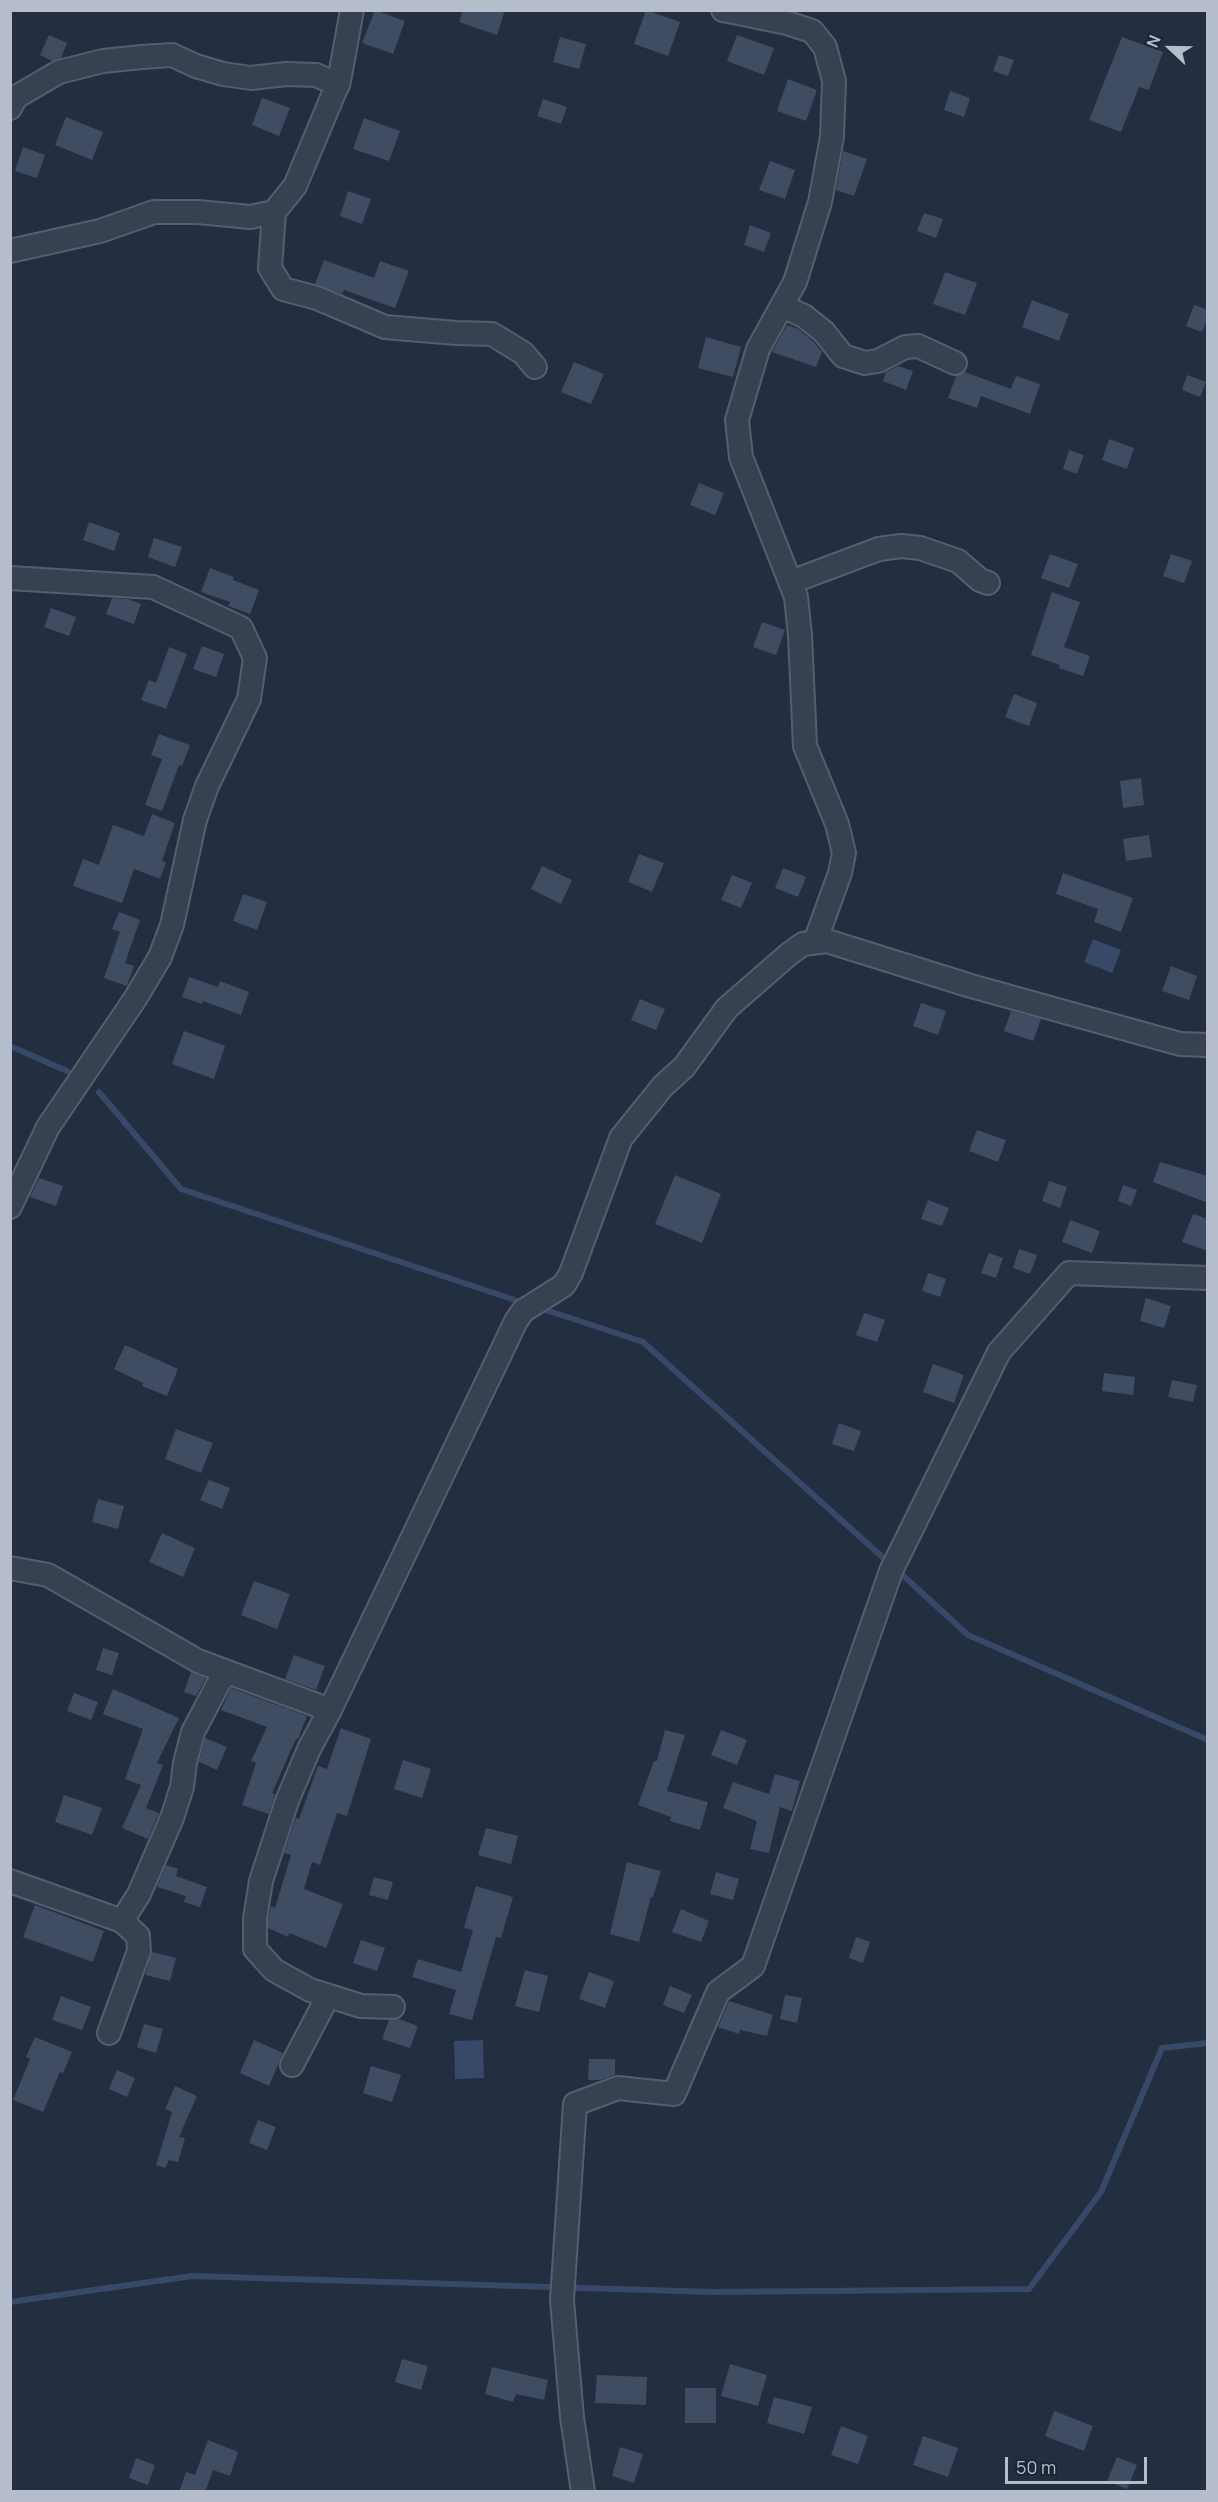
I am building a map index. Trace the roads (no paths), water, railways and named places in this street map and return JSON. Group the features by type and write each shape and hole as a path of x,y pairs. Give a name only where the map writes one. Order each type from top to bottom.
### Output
{"street":[{"path":"352,10 338,85 295,186 274,212 270,268 283,290 317,298 385,327 492,334 523,352 535,367"},
{"path":"723,10 787,23 812,31 825,47 834,81 832,137 820,202 795,282 758,349 737,420 741,458 796,597 805,746 837,824 844,853 840,873 815,942"},
{"path":"10,108 16,97 58,72 103,61 142,57 172,55 196,66 223,74 251,78 286,74 316,75 338,85"},
{"path":"10,251 100,231 154,212 198,212 250,217 274,212"},
{"path":"782,306 804,316 824,332 843,356 865,363 878,361 905,347 918,346 955,363"},
{"path":"791,582 879,549 901,546 920,549 958,561 980,580 988,583"},
{"path":"10,578 153,587 241,628 255,658 249,699 207,786 195,820 172,925 160,957 129,1008 48,1127 10,1207"},
{"path":"393,2007 361,2006 310,1990 274,1970 255,1949 255,1918 261,1881 287,1801 309,1749 330,1710 510,1331 523,1311 564,1285 571,1273 621,1138 663,1086 684,1067 727,1008 803,944 827,941 971,987 1180,1044 1208,1045"},
{"path":"583,2492 572,2417 562,2289 575,2104 618,2088 674,2094 718,1992 753,1966 895,1565 999,1352 1069,1273 1208,1278"},
{"path":"10,1568 48,1575 198,1661 330,1710"},
{"path":"122,1921 139,1894 172,1818 182,1786 193,1732 225,1671"},
{"path":"10,1881 122,1921 138,1936 139,1951 109,2033"},
{"path":"292,2065 328,1996"}],"water":[{"path":"1093,939 1121,950 1112,973 1084,962"},
{"path":"483,2040 484,2078 455,2079 454,2041"}],"waterway":[{"path":"10,1046 67,1071"},
{"path":"99,1092 181,1189 524,1303"},
{"path":"540,1308 643,1342 889,1563"},
{"path":"897,1570 968,1635 1208,1740"},
{"path":"10,2302 192,2276 713,2292 1029,2289 1101,2192 1162,2048 1208,2043"}]}
